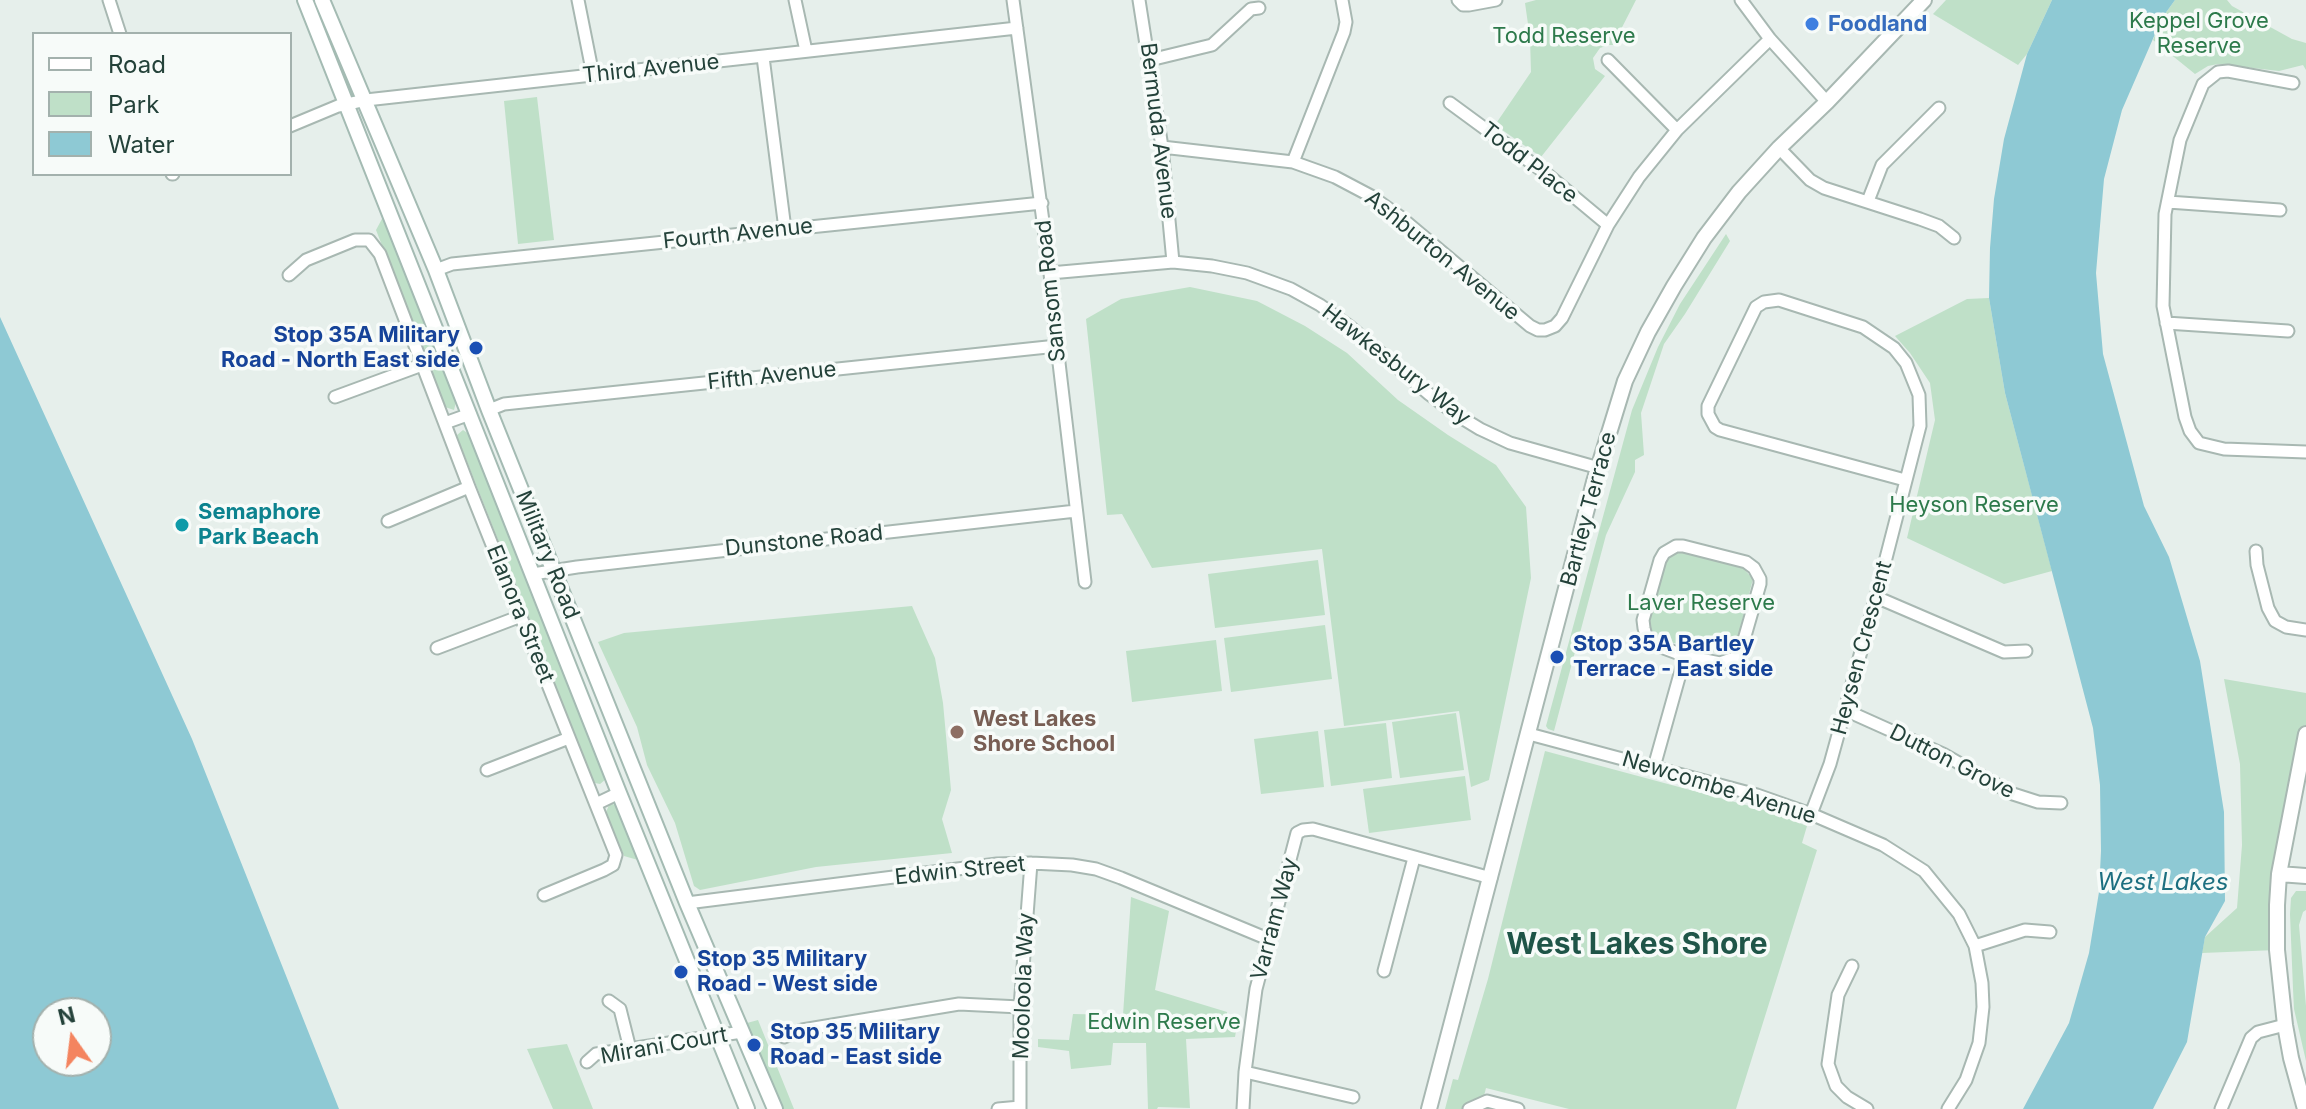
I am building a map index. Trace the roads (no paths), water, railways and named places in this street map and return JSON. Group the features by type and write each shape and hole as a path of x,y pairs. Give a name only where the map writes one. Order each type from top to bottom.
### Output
{"main road":[{"name":"Military Road","path":"305,0 747,1109"},
{"name":"Military Road","path":"322,0 436,270 687,903 775,1109"},
{"name":"Bartley Terrace","path":"1429,1109 1599,468 1625,381 1661,308 1704,238 1739,192 1924,0"},
{"path":"2305,1109 2285,1025 2277,950 2277,905 2279,874 2306,734"},
{"path":"2279,874 2306,876"}],"street":[{"path":"109,0 119,32"},
{"path":"578,0 593,75"},
{"path":"795,0 806,51"},
{"name":"Sansom Road","path":"1013,0 1042,203 1085,582"},
{"name":"Bermuda Avenue","path":"1139,0 1162,147 1173,262"},
{"path":"1293,162 1344,32 1346,22 1342,0"},
{"path":"1458,0 1463,5 1469,5 1496,0"},
{"path":"1741,0 1770,39 1827,102"},
{"path":"1150,60 1212,45 1251,9 1259,8"},
{"name":"Third Avenue","path":"292,125 366,100 1017,28"},
{"name":"Ashburton Avenue","path":"1162,147 1293,162 1335,177 1371,196 1530,326 1545,330 1555,326 1562,318 1608,225 1639,177 1677,130 1770,39"},
{"path":"763,57 785,229"},
{"path":"1608,60 1677,130"},
{"path":"2293,83 2228,71 2218,72 2203,84 2180,140 2165,214 2163,291 2166,323 2185,417 2199,443 2224,449 2306,452"},
{"name":"Todd Place","path":"1450,103 1548,175 1608,225"},
{"path":"1868,201 1882,165 1939,108"},
{"path":"1779,148 1810,180 1824,188 1939,226 1954,238"},
{"path":"2168,202 2280,210"},
{"name":"Fourth Avenue","path":"436,270 452,264 1042,203"},
{"name":"Elanora Street","path":"289,275 306,260 355,240 369,240 380,254 616,855 613,865 544,895"},
{"name":"Hawkesbury Way","path":"1050,273 1173,262 1247,273 1291,289 1320,305 1429,394 1480,429 1510,443 1599,468"},
{"name":"Heysen Crescent","path":"1811,814 1830,764 1876,597 1920,426 1919,395 1906,363 1894,348 1863,327 1779,300 1764,302 1756,307 1708,406 1708,414 1715,427 1905,480"},
{"path":"2166,323 2288,331"},
{"name":"Fifth Avenue","path":"489,410 504,404 1057,346"},
{"path":"335,397 422,365"},
{"path":"445,423 470,414"},
{"path":"388,521 469,487"},
{"name":"Dunstone Road","path":"533,574 1076,511"},
{"path":"1676,546 1683,546 1746,562 1754,568 1760,584 1737,657 1720,663 1685,656 1653,644 1644,628 1643,620 1664,553 1676,546"},
{"path":"2256,551 2268,608 2275,621 2286,627 2306,630"},
{"path":"1876,597 2004,652 2026,651"},
{"path":"437,648 521,616"},
{"path":"1654,767 1685,656"},
{"name":"Dutton Grove","path":"1845,710 1943,754 2013,794 2027,800 2061,803"},
{"name":"Newcombe Avenue","path":"1529,734 1757,795 1883,845 1924,871 1959,914 1975,946 1982,983 1979,1043 1966,1080 1948,1109"},
{"path":"487,770 569,738"},
{"path":"596,804 619,793"},
{"name":"Varram Way","path":"1243,1109 1256,989 1297,833 1313,829 1491,878"},
{"path":"1384,971 1414,858"},
{"name":"Edwin Street","path":"687,903 997,864 1031,863 1096,869 1268,939"},
{"name":"Mooloola Way","path":"1020,1108 1020,1007 1031,863"},
{"path":"1975,946 2025,930 2050,932"},
{"path":"1852,966 1838,995 1828,1064 1836,1086 1867,1109"},
{"path":"609,1001 620,1009 630,1049"},
{"path":"784,1037 802,1030 959,1004 1020,1007"},
{"path":"2221,1109 2251,1038 2258,1032 2285,1025"},
{"name":"Mirani Court","path":"587,1062 596,1054 742,1032"},
{"path":"1245,1072 1353,1097"},
{"path":"1469,1109 1487,1101 1518,1109"},
{"path":"998,1109 1020,1108"}],"water":[{"name":"West Lakes","path":"2052,0 2175,0 2162,18 2122,110 2104,179 2096,273 2103,354 2144,506 2169,557 2200,661 2224,812 2225,901 2205,937 2187,1042 2153,1109 2023,1109 2069,1023 2089,953 2099,892 2101,851 2100,785 2093,728 2005,393 1989,298 1994,199 2004,139 2027,54"},
{"path":"0,317 192,739 339,1109 0,1109"}],"place":[{"name":"Foodland","path":"1812,24"},
{"name":"Stop 35A Military Road - North East side","path":"476,348"},
{"name":"Semaphore Park Beach","path":"182,525"},
{"name":"Stop 35A Bartley Terrace - East side","path":"1557,657"},
{"name":"West Lakes Shore School","path":"957,732"},
{"name":"Stop 35 Military Road - West side","path":"681,972"},
{"name":"Stop 35 Military Road - East side","path":"754,1045"}],"district":[{"name":"West Lakes Shore","path":"1637,945"}],"park label":[{"name":"Keppel Grove Reserve","path":"2199,34"},
{"name":"Todd Reserve","path":"1564,36"},
{"name":"Heyson Reserve","path":"1974,505"},
{"name":"Laver Reserve","path":"1701,603"},
{"name":"Edwin Reserve","path":"1164,1022"}]}
